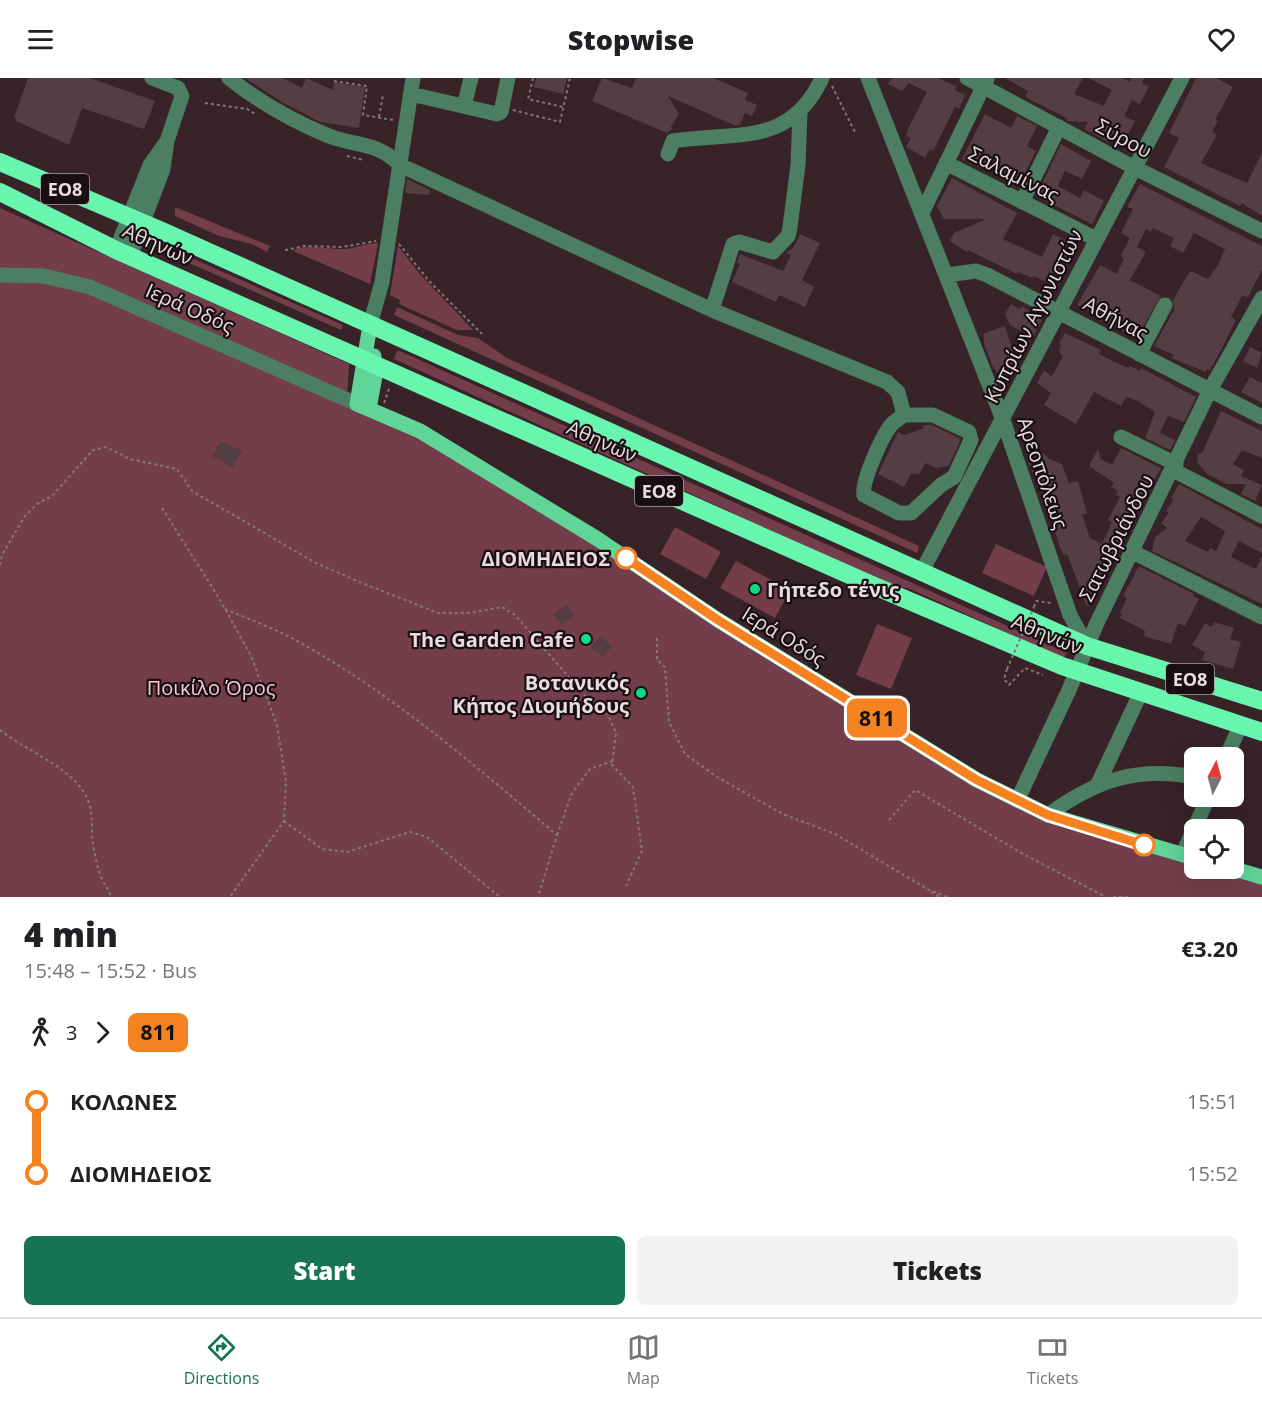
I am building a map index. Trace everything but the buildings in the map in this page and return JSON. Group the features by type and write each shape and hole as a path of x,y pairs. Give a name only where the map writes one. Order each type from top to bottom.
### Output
{"highway":[{"name":"Αθηνών","path":"0,162 136,220 1087,646 1260,696"},
{"name":"Αθηνών","path":"0,192 123,253 872,585 1077,671 1262,732"}],"main road":[{"path":"369,409 370,325"},
{"name":"Ιερά Οδός","path":"369,409 420,431 596,538 718,620 968,774 1017,801 1048,815 1184,856"},
{"path":"1244,872 1262,877"}],"street":[{"path":"123,253 136,220 162,170 167,141 182,96 178,88 152,78"},
{"path":"229,78 245,90 329,135 386,151 400,165 712,310 887,382 898,392 904,416"},
{"path":"370,325 382,282 413,78"},
{"path":"464,106 471,78"},
{"path":"411,94 497,114 501,112 508,78"},
{"name":"Αρεοπόλεως","path":"868,78 895,150 923,211 1003,420 1078,633 1087,646"},
{"name":"Σύρου","path":"967,78 985,82 1059,127 1135,168 1262,231"},
{"name":"Κυπρίων Αγωνιστών","path":"921,573 1182,78"},
{"path":"668,154 673,141 744,136 782,125 800,112 825,79"},
{"path":"923,211 985,82"},
{"path":"712,310 733,244 739,242 773,252 788,236 798,165 800,112"},
{"path":"1022,202 1059,127"},
{"name":"Σαλαμίνας","path":"946,163 1096,239"},
{"name":"Αθήνας","path":"947,275 976,271 1262,417"},
{"name":"Ιερά Οδός","path":"0,274 44,276 90,286 369,409"},
{"name":"Σατωβριάνδου","path":"1017,801 1131,551 1175,467 1210,390 1256,325 1262,298"},
{"path":"1139,354 1165,305"},
{"path":"933,415 969,432 971,440 954,477 940,485 911,513 899,513 864,495 863,491 865,480 892,424 904,416 933,415"},
{"path":"1121,437 1262,516"},
{"path":"1131,551 1262,616"},
{"path":"1097,786 1142,692"},
{"path":"1231,747 1240,726"},
{"path":"1048,815 1073,797 1097,786 1136,774 1153,772 1184,776"}],"path":[{"path":"533,78 528,99 563,107"},
{"path":"508,111 560,122 570,78"},
{"path":"825,79 855,132"},
{"path":"334,81 367,86 363,115 406,121"},
{"path":"379,117 382,95"},
{"path":"369,409 391,383"},
{"path":"0,565 2,555 25,516 37,504 52,496 93,450 106,447 130,459 177,469 192,492 316,563 362,583 438,613 470,613 502,607 515,615 587,698 605,708 616,733 612,765 633,787 642,851 626,886"},
{"path":"162,508 225,609 251,656 277,725 286,781 284,821 230,897"},
{"path":"1044,675 1025,668 1009,685 1004,679 1036,601 1044,604 1065,598"},
{"path":"225,609 287,636 397,706 468,759 557,835"},
{"path":"657,638 657,660 665,666 669,722 685,754 717,777 783,814 835,834 939,897"},
{"path":"0,730 27,750 59,767 79,785 89,801 92,842 103,883 110,889 111,897"},
{"path":"538,897 572,793 590,769 613,761"},
{"path":"889,820 915,790 1023,854 1106,897"},
{"path":"284,821 322,849 347,852 410,832 427,837 500,897"},
{"path":"929,890 948,897"},
{"path":"1113,897 1130,897"}],"green space":[{"path":"175,207 270,246 267,252 252,244 219,236 175,216"},
{"name":"Ποικίλο Όρος","path":"0,208 349,364 347,400 396,419 1017,801 1184,855 1184,879 1244,879 1244,872 1262,877 1262,897 0,897"},
{"path":"155,242 343,325 341,330 153,247"},
{"path":"378,243 370,284 293,251 304,247 345,249"},
{"path":"398,246 419,273 473,330 457,330 399,304 400,300 390,295"},
{"path":"397,307 458,335 478,338 507,358 919,546 917,553 394,315"},
{"path":"397,351 1067,653 1064,658 910,589 889,584 394,359"},
{"name":"Γήπεδο τένις","path":"675,527 721,552 706,579 660,554"},
{"path":"996,544 1047,567 1034,596 982,573"},
{"name":"Γήπεδο τένις","path":"736,561 790,590 775,618 720,588"},
{"path":"877,624 912,638 891,689 856,675"}],"bus line":[{"name":"811","path":"626,558 718,620 977,780 1048,815 1144,845"}],"place":[{"name":"ΔΙΟΜΗΔΕΙΟΣ","path":"626,558"},
{"name":"Γήπεδο τένις","path":"755,589"},
{"name":"The Garden Cafe","path":"586,639"},
{"name":"Βοτανικός Κήπος Διομήδους","path":"641,693"}]}
